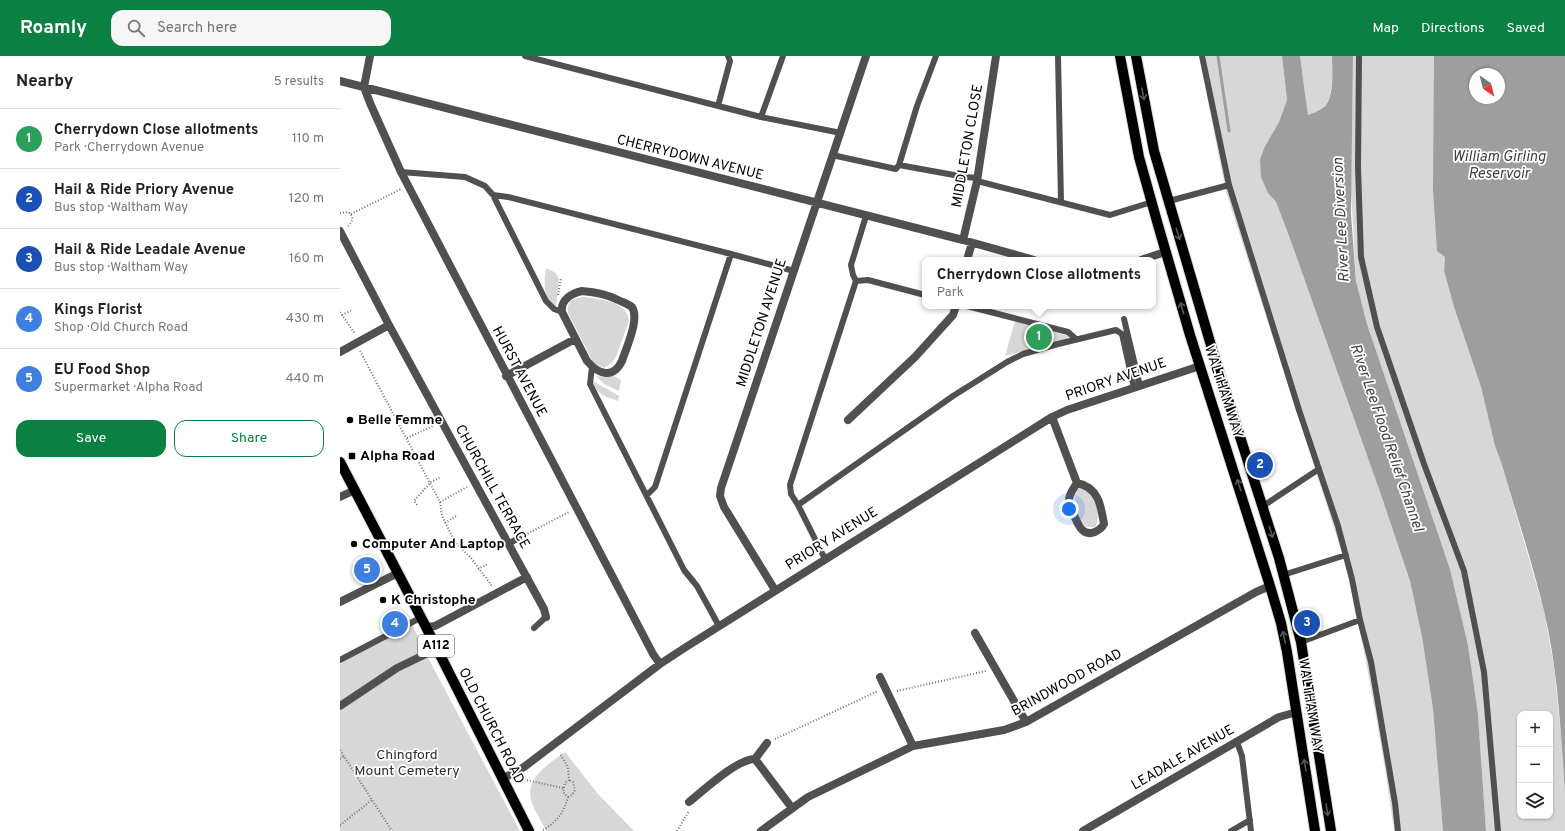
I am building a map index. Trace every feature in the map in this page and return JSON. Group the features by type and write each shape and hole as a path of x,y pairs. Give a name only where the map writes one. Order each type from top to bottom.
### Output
{"main road":[{"name":"WALTHAM WAY","path":"1120,56 1139,157 1165,252 1281,623 1316,831"},
{"name":"WALTHAM WAY","path":"1136,56 1154,151 1206,329 1262,504 1283,575 1301,646 1331,831"},
{"path":"1158,225 1174,219"},
{"path":"1176,287 1192,281"},
{"path":"1190,335 1206,329"},
{"path":"1211,399 1226,394"},
{"name":"OLD CHURCH ROAD","path":"340,462 424,622 529,831"},
{"path":"1246,508 1262,504"},
{"path":"1287,652 1301,646"},
{"path":"1308,783 1323,781"}],"street":[{"path":"364,87 370,56"},
{"name":"MIDDLETON AVENUE","path":"775,590 724,506 720,496 721,488 866,56"},
{"name":"MIDDLETON CLOSE","path":"963,240 978,179 996,56"},
{"name":"CHERRYDOWN AVENUE","path":"340,81 816,204 963,240 1023,257"},
{"name":"HURST AVENUE","path":"364,87 408,186 506,376 653,654 660,664"},
{"name":"CHURCHILL TERRACE","path":"342,229 389,325 544,608 546,617"},
{"path":"968,257 972,243"},
{"path":"1150,257 1165,252"},
{"path":"582,291 612,297 630,306 633,309 635,323 619,366 611,373 604,374 592,367 575,339 562,312 561,307 564,301 574,293 582,291"},
{"path":"848,420 915,357 953,315 955,309"},
{"path":"340,352 389,325"},
{"path":"506,376 575,339"},
{"name":"PRIORY AVENUE","path":"502,779 524,767 660,664 825,558 1052,417 1067,410 1200,366"},
{"path":"1052,417 1077,483"},
{"path":"1077,483 1086,485 1098,498 1104,524 1102,528 1094,532 1089,533 1083,531 1078,526 1069,506 1070,495 1077,483"},
{"path":"340,497 355,490"},
{"path":"340,602 398,573"},
{"path":"424,622 435,626 527,577"},
{"name":"BRINDWOOD ROAD","path":"761,831 808,797 913,746 1004,730 1026,722 1256,592 1270,586"},
{"path":"975,633 1026,722"},
{"path":"340,706 396,668 426,654 435,646"},
{"path":"880,677 913,746"},
{"name":"LEADALE AVENUE","path":"1083,831 1279,717 1297,712"},
{"path":"689,802 737,765 748,759 755,758 767,743"},
{"path":"755,758 792,808"}],"lane":[{"path":"525,56 761,117 841,133"},
{"path":"718,106 730,61 728,56"},
{"path":"761,117 783,56"},
{"path":"832,155 896,169 917,106 936,56"},
{"path":"1058,56 1061,202"},
{"path":"1202,56 1229,185 1346,555 1371,662 1395,803 1398,831"},
{"path":"1359,56 1358,167 1361,257 1376,327 1424,464 1464,571 1484,672 1498,831"},
{"path":"898,165 978,179 1110,215 1152,202"},
{"path":"401,172 465,177 485,186 493,195 546,301 554,309 562,312"},
{"path":"1169,201 1229,185"},
{"path":"493,195 508,197 794,271"},
{"path":"825,558 791,494 790,485 856,281 851,265 866,216"},
{"path":"647,495 655,487 731,254"},
{"path":"856,281 868,280 922,294"},
{"path":"979,309 1068,332 1076,339"},
{"path":"1124,320 1137,387"},
{"path":"798,505 952,396 1006,362 1024,354 1076,339 1116,330 1122,334 1137,387"},
{"path":"592,367 590,384 684,570 697,586 719,626"},
{"path":"1262,504 1319,469"},
{"path":"508,544 519,538"},
{"path":"1283,575 1346,555"},
{"name":"CHURCHILL TERRACE","path":"534,628 546,617"},
{"path":"1301,646 1360,620"},
{"path":"340,660 424,622"},
{"path":"1237,742 1242,756 1252,831"},
{"path":"1231,831 1250,820"}],"path":[{"path":"340,213 348,212 351,214 408,186"},
{"path":"342,229 352,221 351,214"},
{"path":"342,315 352,310"},
{"path":"340,312 355,335 355,343 430,482 440,502 442,516 455,542 471,558 497,593"},
{"path":"407,438 442,422"},
{"path":"417,458 426,453"},
{"path":"417,505 414,501 430,482 441,477"},
{"path":"440,502 475,483"},
{"path":"519,538 568,512"},
{"path":"445,523 456,516"},
{"path":"478,569 488,564"},
{"path":"767,743 886,690 996,669"},
{"path":"340,750 392,831"},
{"path":"560,754 568,767 569,780 563,788"},
{"path":"340,759 344,756"},
{"path":"543,830 558,819 565,809 568,797 572,795 575,790 575,785 569,780"},
{"path":"532,782 563,788"},
{"path":"563,788 563,792 568,797"},
{"path":"340,825 372,800"},
{"path":"676,831 689,812 689,802"}],"green space":[{"path":"1199,56 1282,56 1287,100 1279,122 1265,146 1268,193 1276,202 1289,236 1410,581 1422,637 1433,709 1443,831 1394,831 1372,696 1345,562 1226,192"},
{"path":"1300,56 1332,56 1332,82 1328,102 1322,109 1308,115"},
{"path":"1353,56 1434,56 1434,83 1445,257 1444,271 1454,307 1481,387 1495,446 1502,465 1544,611 1554,667 1561,735 1565,794 1565,831 1486,831 1478,714 1468,645 1450,569 1367,324 1356,281 1351,189"},
{"path":"546,268 556,273 559,280 556,307 551,303 546,294"},
{"path":"583,297 612,302 624,309 627,314 629,321 616,357 613,362 604,368 594,364 568,313 569,303"},
{"path":"1015,321 1068,336 1068,339 1005,356"},
{"path":"612,375 621,380 619,391 604,384 596,376 606,377"},
{"path":"593,381 619,396 618,401 599,393"},
{"path":"1080,488 1089,494 1095,504 1098,517 1095,527 1086,527 1079,518 1075,509 1076,494"},
{"name":"Chingford Mount Cemetery","path":"412,624 426,654 520,831 340,831 340,664"},
{"path":"565,752 598,794 634,831 546,831 532,803 530,794 531,786 534,779 545,767"}],"water":[{"path":"1282,56 1300,56 1308,115 1318,111 1327,104 1332,84 1332,56 1353,56 1351,214 1356,281 1367,324 1450,569 1468,645 1478,714 1486,831 1443,831 1433,709 1422,637 1410,581 1289,236 1276,202 1268,193 1261,177 1260,160 1265,146 1279,122 1287,100"},
{"name":"William Girling Reservoir","path":"1434,56 1565,56 1565,794 1556,679 1544,611 1524,538 1495,446 1481,387 1454,307 1444,271 1445,257 1437,251 1433,190"}],"waterway":[{"path":"1218,56 1229,131"}],"place":[{"name":"Cherrydown Close allotments","path":"1039,337"},
{"name":"Belle Femme","path":"350,420"},
{"name":"Alpha Road","path":"352,456"},
{"name":"Hail & Ride Priory Avenue","path":"1260,465"},
{"name":"Computer And Laptop","path":"354,544"},
{"name":"EU Food Shop","path":"367,570"},
{"name":"K Christophe","path":"383,600"},
{"name":"Hail & Ride Leadale Avenue","path":"1307,623"},
{"name":"Kings Florist","path":"395,624"}],"water label":[{"name":"River Lee Diversion","path":"1342,220"},
{"name":"River Lee Flood Relief Channel","path":"1386,438"}]}
